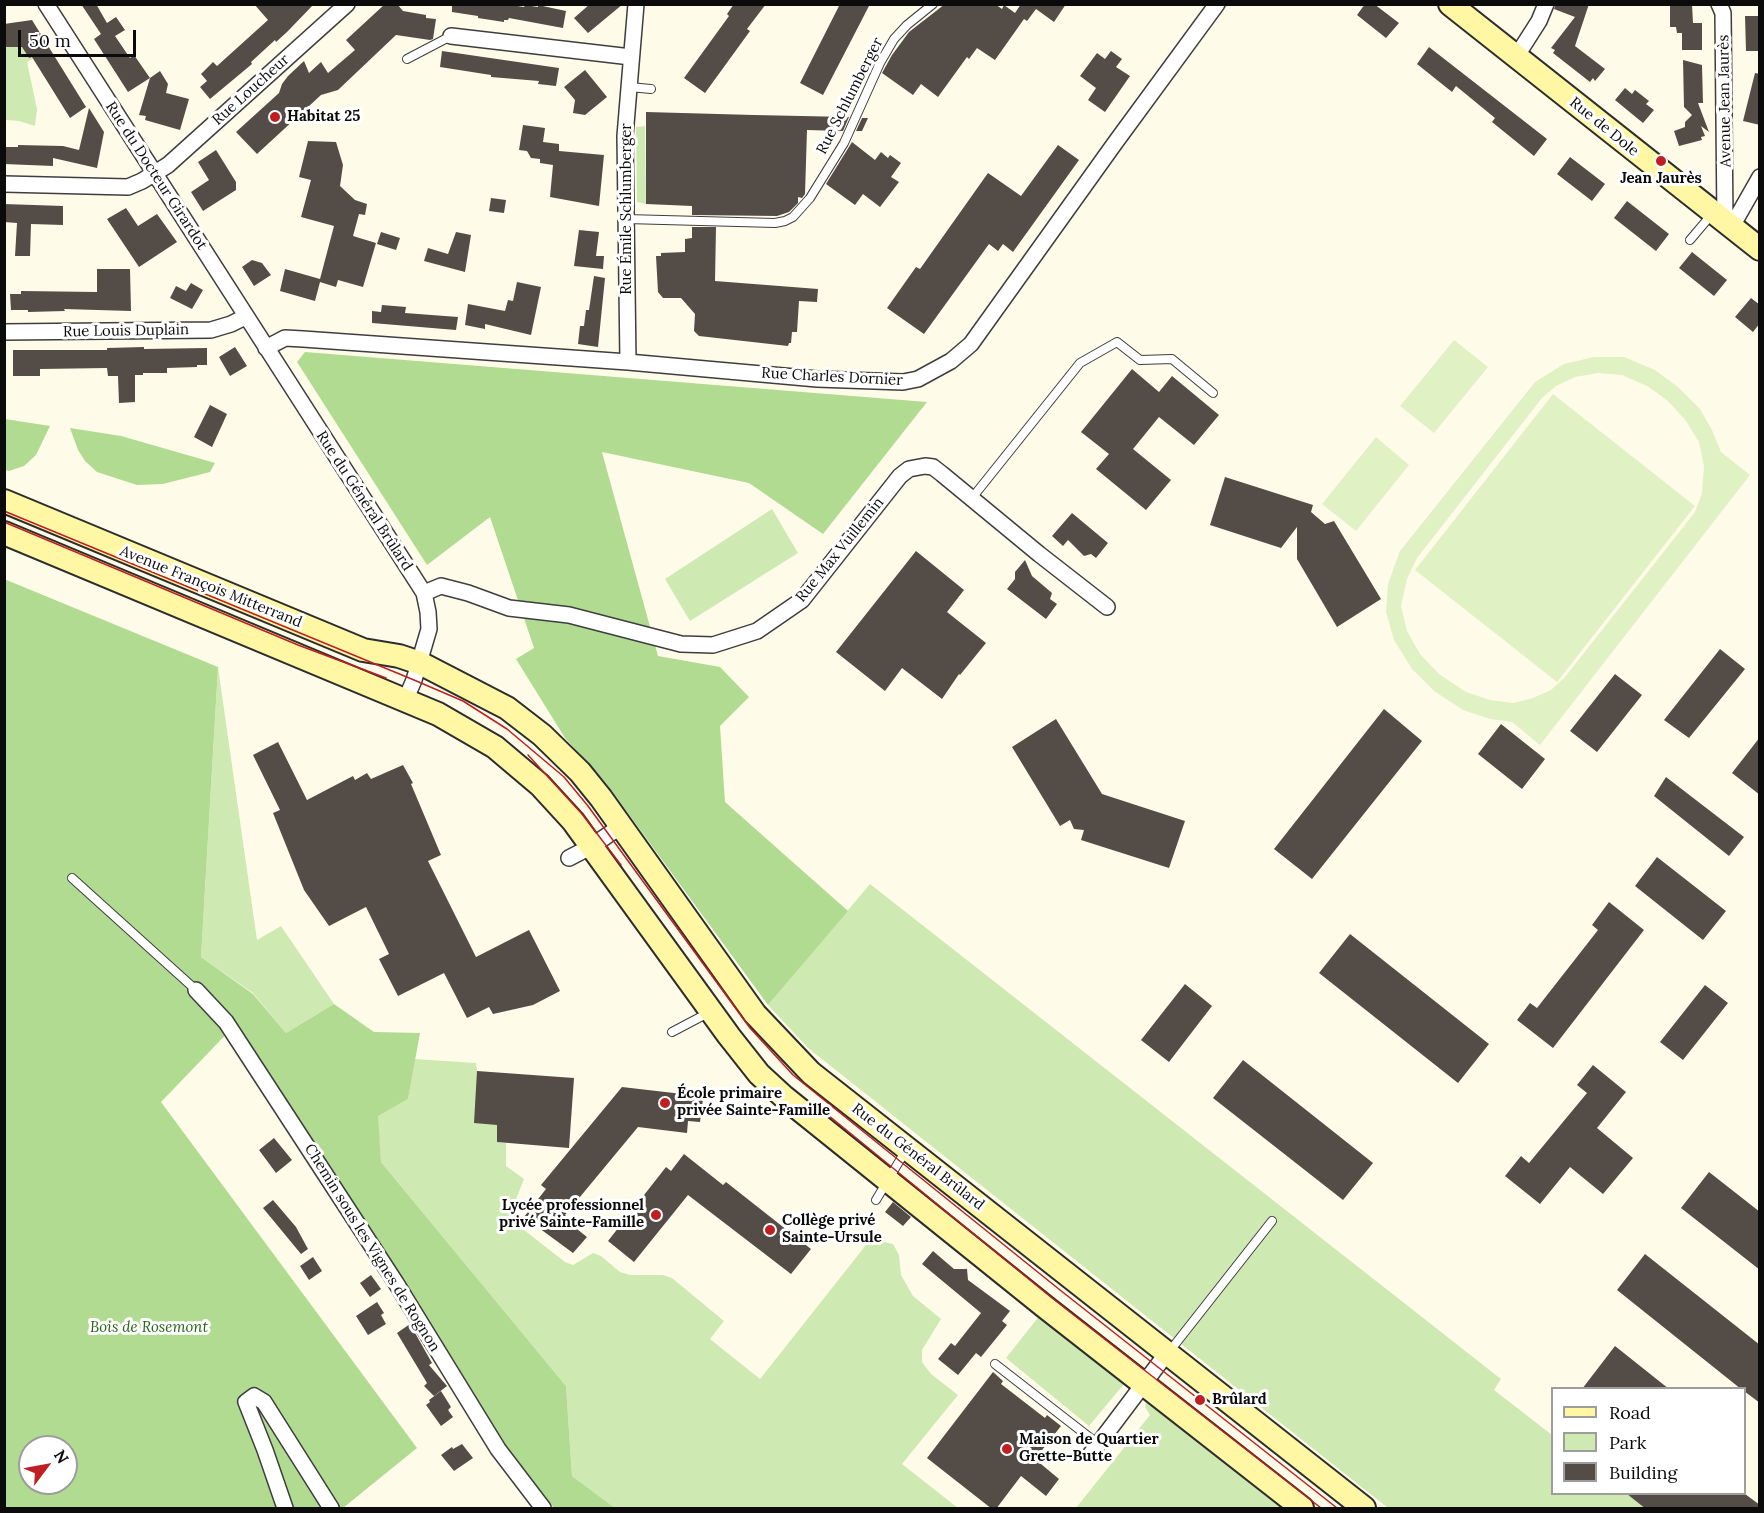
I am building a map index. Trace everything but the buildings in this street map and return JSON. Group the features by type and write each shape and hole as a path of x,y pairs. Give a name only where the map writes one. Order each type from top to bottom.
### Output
{"main road":[{"name":"Rue de Dole","path":"1450,4 1760,249"},
{"name":"Avenue François Mitterrand","path":"4,501 363,650 399,656 420,663"},
{"name":"Avenue François Mitterrand","path":"4,533 405,701"},
{"name":"Rue du Général Brûlard","path":"420,663 507,708 542,735 580,772 755,1014 811,1073 1364,1509"},
{"path":"405,701 438,714 495,747 519,765 560,806 592,846 759,1074 784,1097 1302,1509"}],"street":[{"name":"Rue du Docteur Girardot","path":"46,4 266,348"},
{"name":"Rue Loucheur","path":"4,184 128,187 154,174 168,165 347,4"},
{"name":"Rue Émile Schlumberger","path":"628,362 625,136 636,4"},
{"name":"Rue Charles Dornier","path":"266,348 285,338 628,362 818,379 903,382 931,374 951,362 971,344 1217,4"},
{"path":"1516,57 1539,21 1546,4"},
{"name":"Avenue Jean Jaurès","path":"1723,8 1726,188 1723,221"},
{"path":"451,36 631,57"},
{"path":"1723,221 1760,177"},
{"name":"Rue Louis Duplain","path":"4,332 211,330 246,317"},
{"name":"Rue du Général Brûlard","path":"266,348 424,593 429,629 420,663 405,701"},
{"name":"Rue Max Vuillemin","path":"424,593 441,586 509,608 569,615 681,644 714,645 757,631 802,600 900,476 918,466 933,467 1107,607"},
{"path":"569,858 592,846 621,826"},
{"name":"Chemin sous les Vignes de Rognon","path":"196,990 226,1022 396,1283 498,1449 543,1509"},
{"path":"1094,1450 1167,1353"},
{"path":"285,1509 246,1402 254,1396 264,1402 331,1509"}],"lane":[{"name":"Rue Schlumberger","path":"626,219 774,223 793,217 810,198 843,143 880,63 894,39 933,4"},
{"path":"406,60 451,36"},
{"path":"629,87 651,89"},
{"path":"1690,240 1723,221"},
{"path":"972,498 1080,363 1117,342 1140,360 1172,359 1213,393"},
{"path":"72,878 196,990"},
{"path":"672,1032 711,1011"},
{"path":"876,1200 907,1148"},
{"path":"1167,1353 1272,1221"},
{"path":"995,1364 1094,1450"}],"green space":[{"path":"4,47 22,47 29,58 49,49 27,62 37,109 35,126 5,120"},
{"path":"645,126 646,204 637,202 636,127"},
{"path":"1454,340 1488,367 1434,433 1400,406"},
{"path":"305,352 927,402 823,534 749,483 602,452 658,656 720,667 749,697 720,726 725,802 848,911 768,1005 606,783 565,738 516,659 534,648 490,517 427,565 297,362"},
{"path":"1594,357 1624,357 1655,370 1678,387 1700,409 1721,452 1750,475 1540,745 1512,722 1490,719 1463,710 1434,691 1412,669 1394,640 1386,612 1388,584 1400,551 1535,382 1564,364","holes":["1598,373 1622,375 1647,386 1668,401 1686,421 1699,442 1704,466 1702,493 1695,512 1565,677 1551,690 1513,703 1490,700 1466,692 1439,674 1420,654 1407,631 1401,606 1407,579 1417,558 1542,398 1556,386 1575,377"]},
{"path":"1553,394 1695,506 1557,682 1415,570"},
{"path":"5,419 50,426 36,455 24,466 9,471 5,470"},
{"path":"70,428 121,436 215,463 210,472 163,484 137,485 97,472 85,461 78,450"},
{"path":"1376,437 1409,465 1356,531 1322,504"},
{"path":"772,509 798,553 690,621 665,579"},
{"name":"Bois de Rosemont","path":"4,579 218,667 201,957 253,994 286,1033 334,1004 374,1032 420,1033 408,1099 378,1116 381,1162 566,1386 572,1476 615,1508 554,1508 504,1447 236,1024 161,1102 417,1448 343,1508 5,1508"},
{"path":"218,667 257,940 281,926 334,1004 286,1033 253,993 201,957"},
{"path":"870,884 1501,1379 1494,1390 1551,1434 1551,1495 1628,1495 1646,1508 1388,1508 808,1048 768,1005"},
{"path":"415,1059 476,1063 497,1125 497,1142 506,1143 506,1166 524,1179 513,1207 513,1219 524,1230 565,1262 573,1265 593,1253 601,1256 620,1272 630,1275 663,1275 672,1278 724,1321 710,1339 760,1379 866,1245 879,1241 893,1244 899,1255 901,1275 913,1296 941,1319 922,1350 922,1362 931,1374 958,1395 902,1464 958,1508 615,1508 572,1476 566,1386 381,1162 377,1116 408,1099"},
{"path":"1040,1315 1124,1384 1089,1426 1006,1358"},
{"path":"1146,1403 1150,1403 1284,1508 1076,1508 1150,1415 1145,1407"}],"tram line":[{"path":"4,511 463,701 507,729 564,777 588,806 750,1028 793,1075 1060,1290 1337,1508"},
{"path":"4,522 298,645 386,678"},
{"path":"528,755 582,814 621,865"},
{"path":"817,1106 1052,1298 1321,1508"}],"place":[{"name":"Habitat 25","path":"275,117"},
{"name":"Jean Jaurès","path":"1661,161"},
{"name":"École primaire privée Sainte-Famille","path":"665,1103"},
{"name":"Lycée professionnel privé Sainte-Famille","path":"656,1215"},
{"name":"Collège privé Sainte-Ursule","path":"770,1230"},
{"name":"Brûlard","path":"1200,1400"},
{"name":"Maison de Quartier Grette-Butte","path":"1007,1449"}]}
